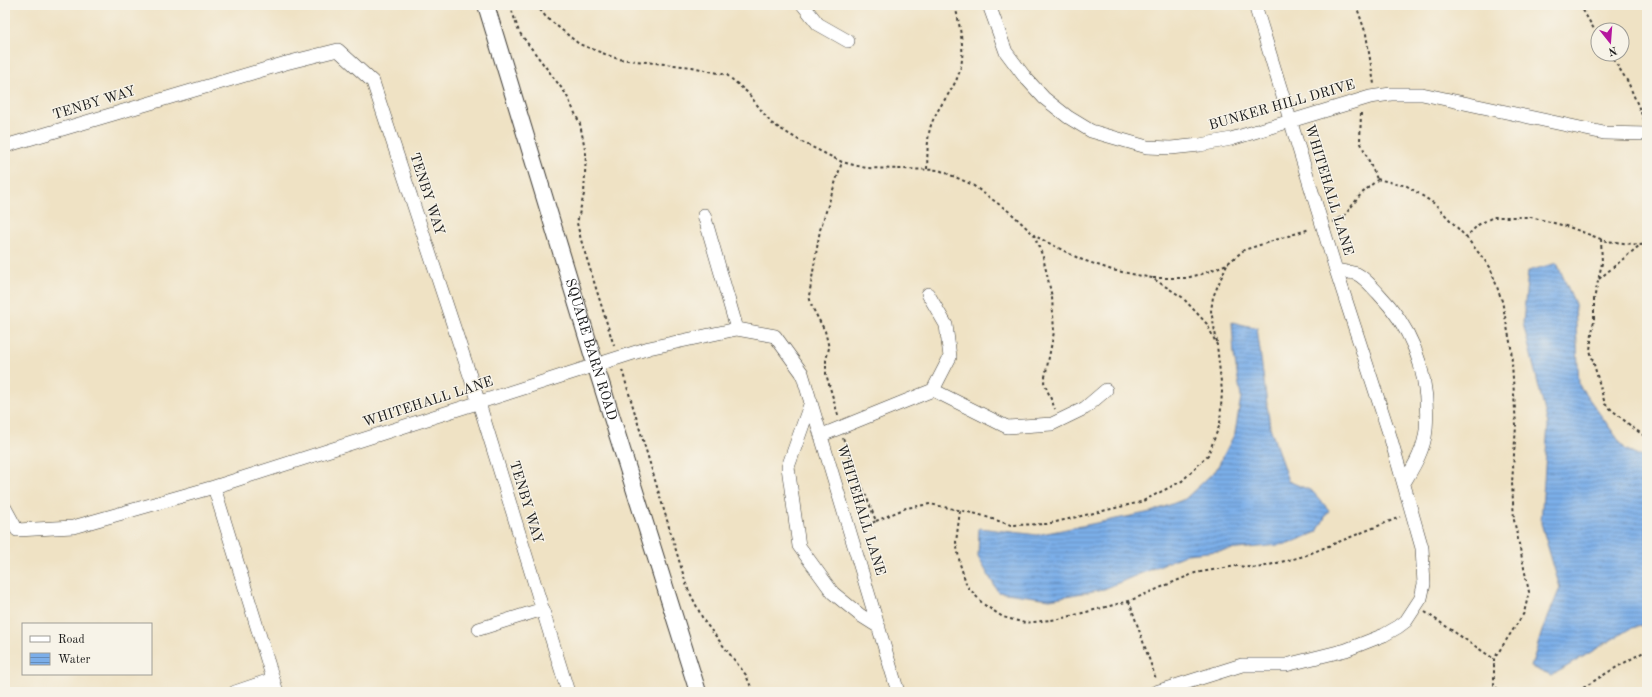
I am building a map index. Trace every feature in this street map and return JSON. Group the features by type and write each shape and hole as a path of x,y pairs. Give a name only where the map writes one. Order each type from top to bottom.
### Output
{"street":[{"name":"SQUARE BARN ROAD","path":"486,5 596,367 698,692"},
{"path":"804,5 818,24 848,41"},
{"name":"BUNKER HILL DRIVE","path":"990,5 1006,52 1024,76 1044,98 1068,117 1091,131 1147,147 1171,148 1200,145 1231,139 1370,97 1391,94 1422,94 1604,133 1647,134"},
{"name":"WHITEHALL LANE","path":"1158,692 1242,665 1286,665 1346,650 1384,636 1406,621 1421,598 1424,584 1422,548 1404,482 1336,270 1255,5"},
{"name":"TENBY WAY","path":"5,146 286,63 338,50 373,82 478,403 568,692"},
{"path":"704,216 737,329"},
{"name":"WHITEHALL LANE","path":"1336,270 1357,274 1392,308 1406,329 1419,360 1425,381 1426,431 1418,460 1404,482"},
{"path":"822,435 933,390 950,357 946,325 928,294"},
{"name":"WHITEHALL LANE","path":"5,508 17,530 73,526 214,487 596,367 649,348 737,329 775,336 802,373 822,435 898,692"},
{"path":"933,390 1007,428 1052,424 1085,408 1106,390"},
{"path":"811,402 788,467 799,546 833,593 860,615 879,627"},
{"path":"214,487 275,686 235,692"},
{"path":"479,629 543,609"}],"path":[{"path":"536,5 546,17 579,44 618,59 692,67 727,75 748,93 771,123 802,142 842,162 866,168 939,170 970,184 1011,213 1034,235 1080,259 1112,270 1152,278 1186,278 1202,274 1227,264 1244,250 1322,225 1331,224 1345,215 1361,194 1377,180 1408,186 1434,204 1466,237 1490,267 1502,301 1511,347 1516,426 1512,483 1514,520 1529,592 1524,613 1494,659 1494,685 1500,692"},
{"path":"927,170 928,138 933,118 956,83 961,65 960,32 955,5"},
{"path":"1580,5 1590,22"},
{"path":"1615,62 1628,82 1647,125"},
{"path":"842,162 820,230 809,296 812,307 824,331 829,348 826,360 826,374 842,426 844,441 876,521"},
{"path":"1466,237 1478,225 1493,217 1524,217 1569,227 1606,241 1641,245"},
{"path":"1034,235 1043,257 1052,297 1054,332 1044,382 1060,420"},
{"path":"1601,239 1602,263 1594,299 1594,319 1590,350 1605,404 1647,438"},
{"path":"1599,279 1641,245 1647,243"},
{"path":"851,534 906,508 930,504 977,514 1010,525 1047,524 1141,502 1182,481 1208,455 1220,424 1222,391 1217,345 1211,311 1213,297 1227,264"},
{"path":"1152,278 1182,297 1207,324 1217,345"},
{"path":"960,510 956,542 967,586 983,604 1003,617 1025,623 1059,620 1129,601 1195,573 1237,566 1258,568 1304,556 1412,512"},
{"path":"1129,601 1158,692"},
{"path":"1416,606 1494,659"},
{"path":"1572,692 1583,688 1610,670 1647,650"}],"water":[{"path":"1557,263 1575,304 1579,385 1625,449 1647,459 1647,625 1631,628 1551,676 1531,667 1542,631 1560,588 1541,523 1548,424 1523,323 1528,271"},
{"path":"1232,322 1257,328 1270,427 1288,481 1312,491 1329,510 1317,532 1288,544 1187,554 1104,589 1050,599 998,592 978,557 979,528 1037,535 1151,512 1185,499 1216,470 1235,433 1241,397 1234,355"}]}
